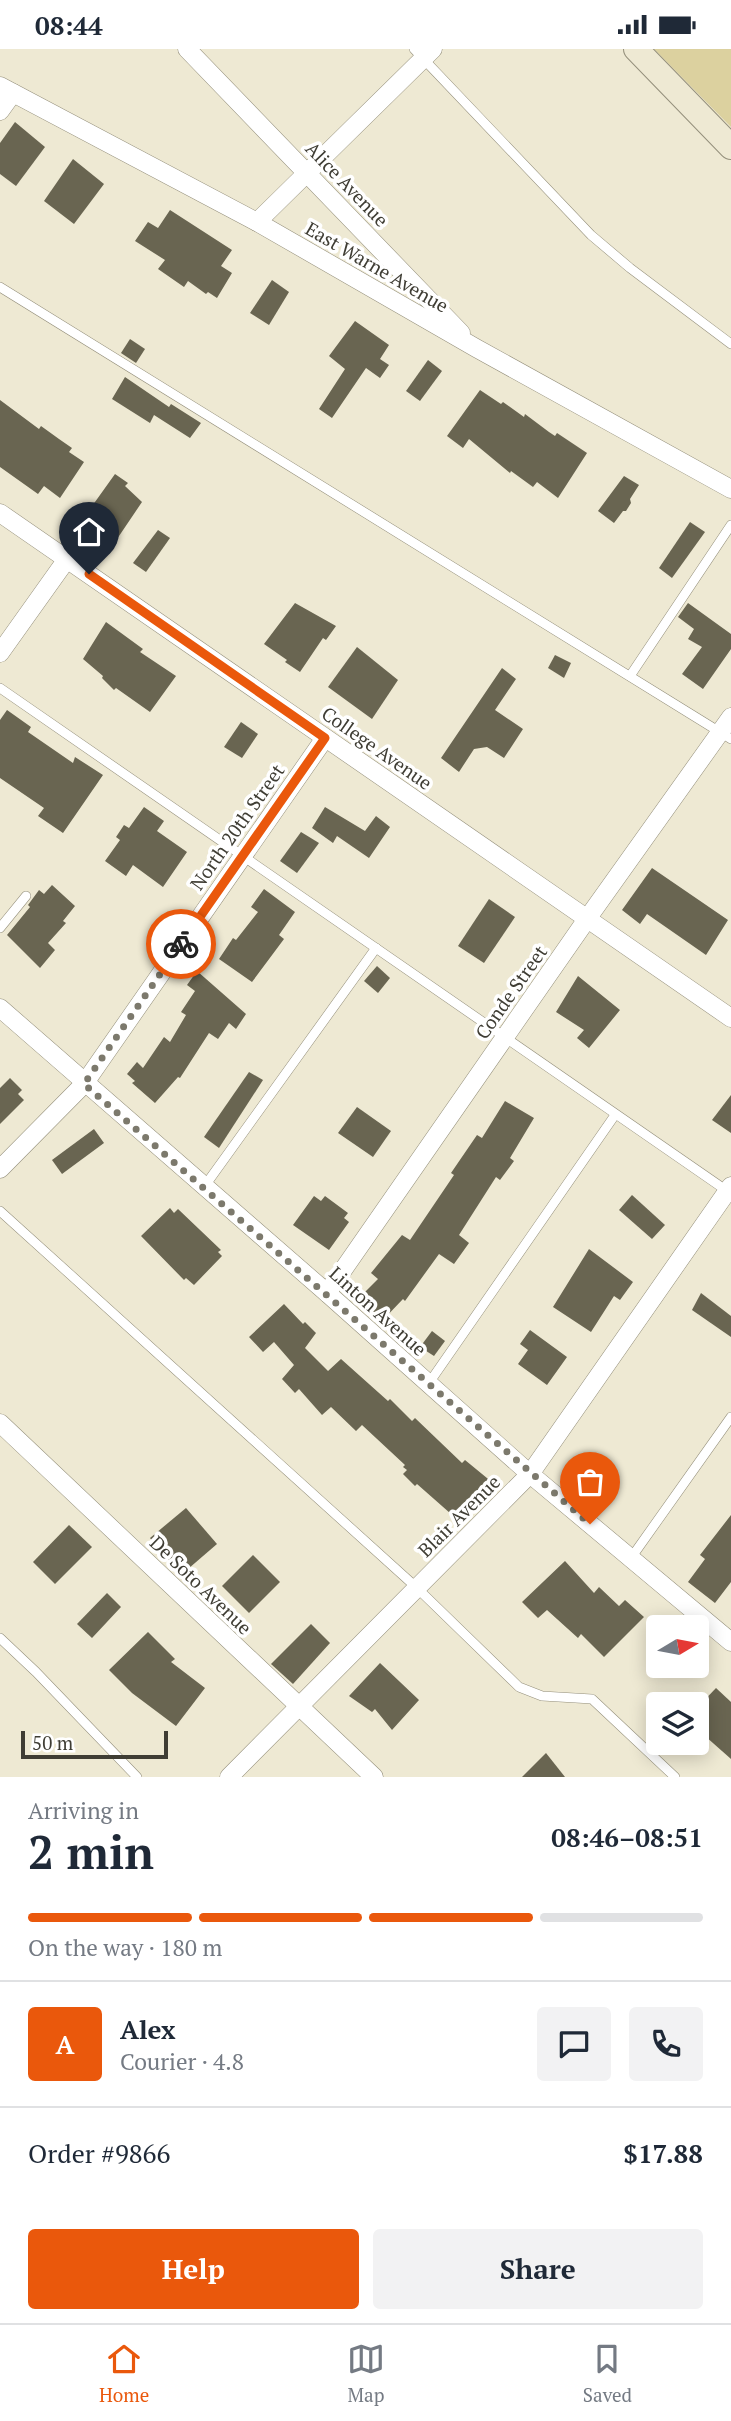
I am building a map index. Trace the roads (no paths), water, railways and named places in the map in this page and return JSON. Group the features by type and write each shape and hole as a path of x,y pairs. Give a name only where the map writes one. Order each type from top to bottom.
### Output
{"main road":[{"path":"636,49 731,147"}],"street":[{"name":"Alice Avenue","path":"187,49 476,348"},
{"path":"257,222 423,52"},
{"path":"0,111 7,89"},
{"name":"East Warne Avenue","path":"7,89 257,222 476,348 731,489"},
{"name":"College Avenue","path":"0,513 731,1018"},
{"path":"0,653 67,559"},
{"name":"Conde Street","path":"327,1293 587,919 727,729"},
{"name":"North 20th Street","path":"0,1169 84,1084 325,738"},
{"name":"Linton Avenue","path":"0,1008 530,1474 731,1642"},
{"name":"Blair Avenue","path":"229,1777 530,1474 730,1190"},
{"name":"De Soto Avenue","path":"0,1423 374,1777"}],"lane":[{"path":"423,52 591,235 731,344"},
{"path":"0,287 629,676 727,729"},
{"path":"629,676 731,525"},
{"path":"0,688 615,1115 730,1190"},
{"path":"0,928 26,896"},
{"path":"204,1187 376,949"},
{"path":"429,1383 615,1115"},
{"path":"0,1211 417,1588 519,1687 542,1696 592,1699 675,1777"},
{"path":"631,1558 731,1417"},
{"path":"0,1638 137,1777"}]}
